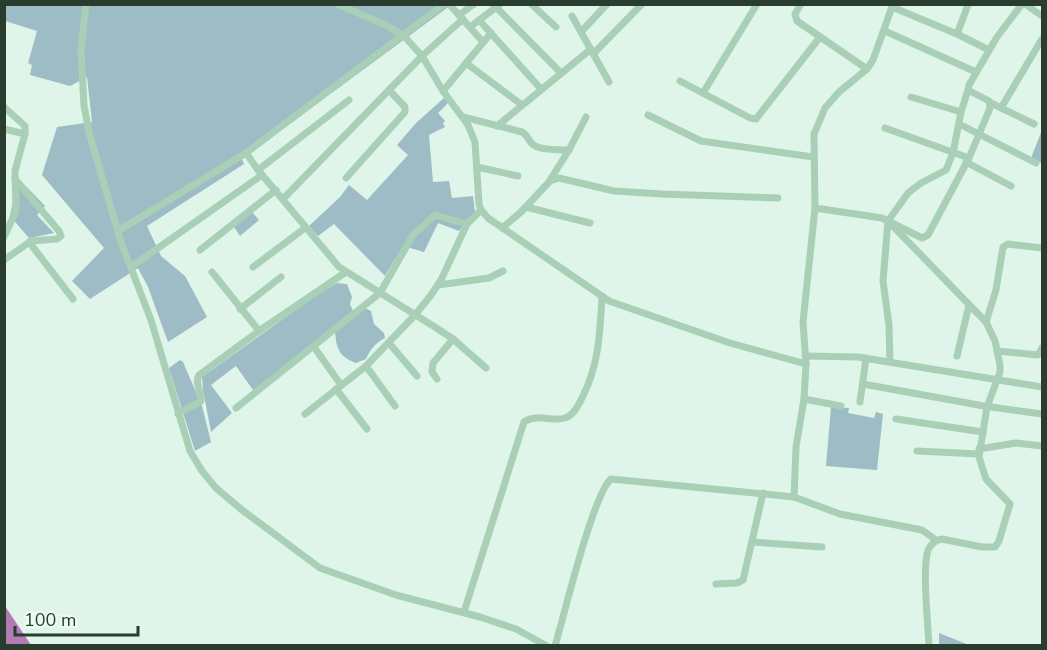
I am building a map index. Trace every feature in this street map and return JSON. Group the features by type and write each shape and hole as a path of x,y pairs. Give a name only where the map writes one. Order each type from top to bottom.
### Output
{"street":[{"path":"86,4 81,50 84,106 90,136 118,231 151,320 190,451 202,471 216,488 242,510 320,568 396,595 464,612 516,629 547,645"},
{"path":"337,4 386,25 404,36 422,56 443,91 463,117 474,139 481,210 488,218 616,304 730,343 806,360 866,358 1042,387"},
{"path":"118,231 246,153 444,4"},
{"path":"449,4 483,42"},
{"path":"283,199 474,4"},
{"path":"531,4 556,27"},
{"path":"582,31 607,4"},
{"path":"497,126 561,72 592,51 642,4"},
{"path":"703,93 757,4"},
{"path":"801,4 795,15 797,21 867,69"},
{"path":"890,362 889,325 883,281 888,221 908,193 921,183 946,170 954,153 961,112 969,85 989,50 1024,4 1042,16"},
{"path":"470,27 496,5 561,72"},
{"path":"957,34 968,5"},
{"path":"794,497 796,447 804,399 806,360 802,322 815,208 814,131 822,113 839,92 867,69 876,55 893,6 989,50"},
{"path":"572,16 609,82"},
{"path":"479,20 541,89"},
{"path":"885,31 976,72"},
{"path":"443,91 491,33"},
{"path":"680,81 756,119 820,37"},
{"path":"1001,108 1042,39"},
{"path":"466,63 522,105"},
{"path":"346,178 405,112 405,107 389,90"},
{"path":"969,90 1034,124"},
{"path":"910,97 961,112"},
{"path":"130,267 260,172 349,100"},
{"path":"815,208 882,218 925,238 968,160 991,103"},
{"path":"4,107 26,126 16,168 15,211 4,237"},
{"path":"648,115 701,141 813,157"},
{"path":"463,117 525,133 536,147 569,150"},
{"path":"502,228 550,181 586,117"},
{"path":"959,124 1036,163"},
{"path":"885,128 954,153 1011,186"},
{"path":"4,129 25,134"},
{"path":"246,153 339,267 453,339 486,368"},
{"path":"477,167 518,176"},
{"path":"550,181 559,178 617,191 778,198"},
{"path":"4,260 30,242 57,239 60,233 15,179"},
{"path":"200,250 276,190"},
{"path":"525,207 590,223"},
{"path":"305,414 366,366 415,315 438,285 467,224 481,210"},
{"path":"236,408 380,293 413,236 435,215 467,224"},
{"path":"888,221 986,322 1000,366 987,407 979,451 983,475 1010,504 999,541 995,547 990,548 942,538 936,540 928,549 926,563 929,645"},
{"path":"252,267 305,228"},
{"path":"30,242 73,298"},
{"path":"986,322 996,290 1003,247 1008,244 1042,248"},
{"path":"438,285 489,278 503,271"},
{"path":"212,272 259,331"},
{"path":"178,414 201,400 197,382 199,375 346,272"},
{"path":"240,309 281,277"},
{"path":"464,612 524,422 534,417 569,416 579,404 590,382 598,354 602,296"},
{"path":"957,356 969,304"},
{"path":"437,380 432,372 432,364 453,339"},
{"path":"389,343 417,376"},
{"path":"314,347 366,429"},
{"path":"997,351 1038,355 1042,348"},
{"path":"860,402 866,358"},
{"path":"366,366 395,406"},
{"path":"862,384 987,407 1042,414"},
{"path":"804,399 841,406"},
{"path":"896,419 982,432"},
{"path":"918,451 979,451 1016,443 1042,446"},
{"path":"555,645 591,520 603,488 611,479 794,497 840,514 922,530 936,540"},
{"path":"716,584 737,583 743,580 763,493"},
{"path":"752,542 822,547"}],"shaded area":[{"path":"4,5 451,5 242,159 244,164 147,226 161,256 185,276 207,317 168,342 148,287 138,268 90,299 72,281 104,248 42,175 57,127 92,122 87,77 70,86 30,75 32,65 28,63 37,31 5,21"},
{"path":"444,98 448,103 438,113 445,121 443,123 445,127 429,135 433,182 449,181 452,198 473,196 475,212 459,231 438,223 424,252 403,246 385,276 334,224 318,236 309,226 340,197 349,185 367,200 408,155 397,145 416,123"},
{"path":"1042,130 1042,163 1031,158"},
{"path":"18,178 45,206 37,215 54,233 29,238 10,216"},
{"path":"252,212 259,220 240,236 234,227"},
{"path":"337,283 347,284 352,297 350,304 353,311 367,309 371,311 374,324 384,333 385,338 373,347 366,359 356,363 342,355 336,342 335,330 253,390 236,366 211,385 232,413 211,432 202,377 318,294"},
{"path":"180,360 183,362 202,406 211,442 195,451 169,368"},
{"path":"831,407 849,408 848,413 874,418 876,412 883,414 877,470 826,466"},
{"path":"5,606 31,645 5,645"},
{"path":"939,633 969,645 939,645"}]}
